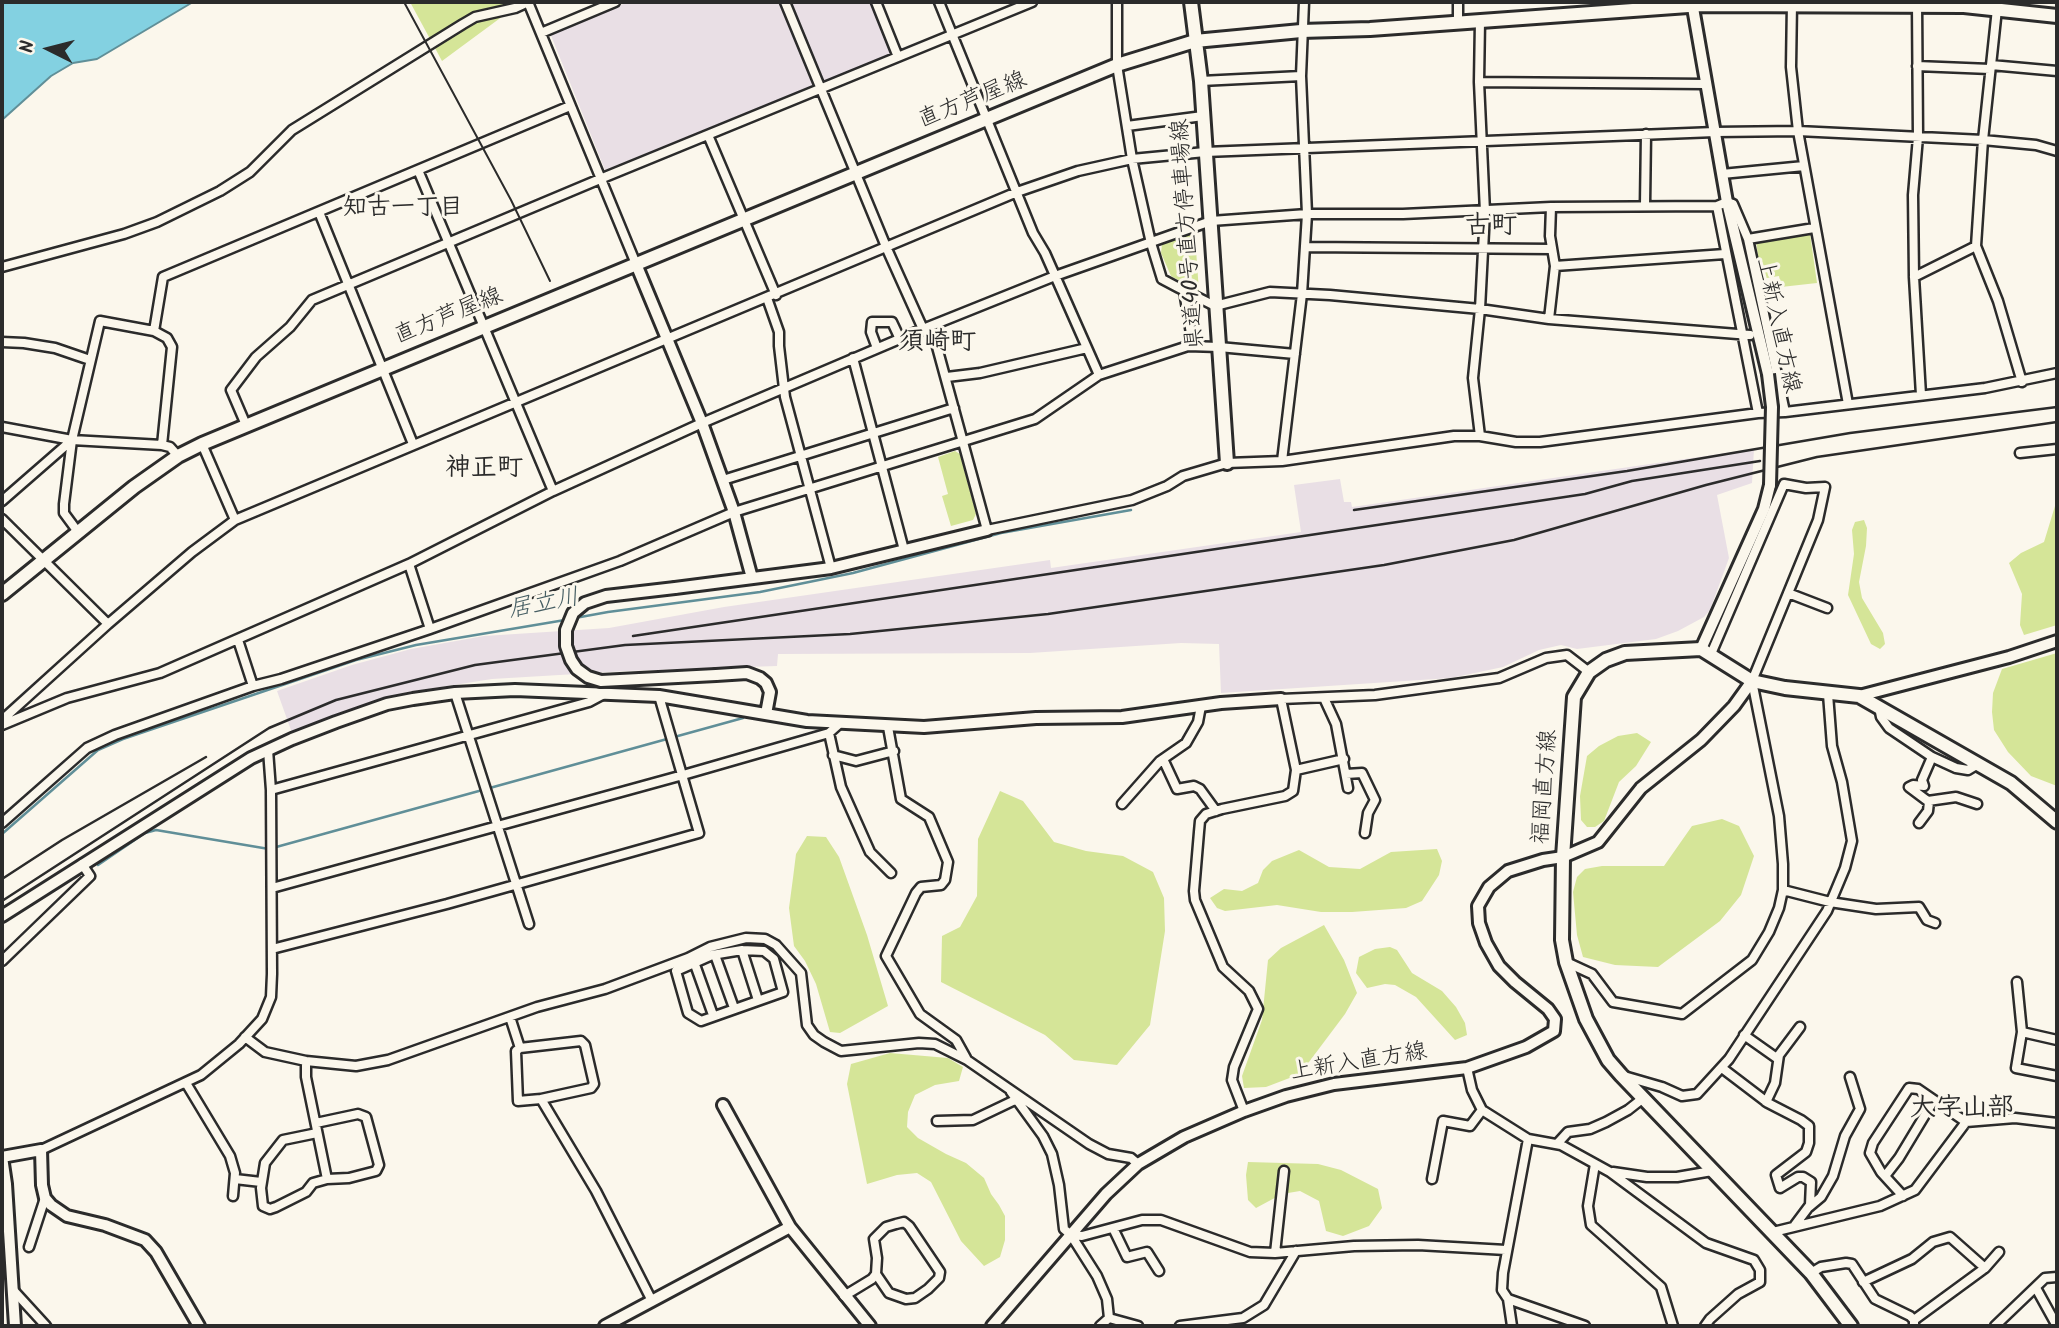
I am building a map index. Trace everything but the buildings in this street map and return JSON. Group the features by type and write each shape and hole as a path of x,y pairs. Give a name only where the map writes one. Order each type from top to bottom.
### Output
{"main road":[{"name":"県道40号直方停車場線","path":"1191,2 1201,81 1227,463"},
{"name":"直方芦屋線","path":"2,594 134,487 178,456 202,444 1117,65 1195,41 1301,31 1458,23 1692,4 1917,4 2057,16"},
{"path":"1589,672 1606,660 1625,653 1706,651 1752,681 1785,688 1859,696 2011,783 2057,822"},
{"name":"福岡直方線","path":"1589,672 1574,697 1563,857 1562,940 1566,962 1586,1019 1608,1060 1642,1099 1773,1231 1811,1273 1851,1326"}],"street":[{"path":"2,267 124,234 157,222 220,191 250,173 292,130 475,17 528,2 702,423 734,512 752,578"},
{"path":"541,33 615,2"},
{"path":"785,2 887,249 923,328 934,336 987,530"},
{"path":"876,2 898,57"},
{"path":"939,2 1033,233 1099,375"},
{"path":"246,425 232,390 236,382 256,357 290,327 312,300 1032,2"},
{"path":"1116,2 1117,65 1132,159 1151,243 1162,279 1184,291 1215,306 1270,292 1747,335"},
{"path":"1282,461 1306,247 1301,76 1304,2"},
{"path":"1458,2 1458,23"},
{"path":"1792,3 1791,66 1798,131 1847,404"},
{"name":"上新入直方線","path":"1692,4 1722,174 1722,204 1768,374 1772,407 1770,485 1765,509 1706,651"},
{"path":"1917,4 1918,137 1913,195 1914,277 1921,395"},
{"path":"1997,9 1983,140 1976,246 1998,301 2022,382"},
{"path":"1480,21 1479,82 1485,212 1473,378 1480,436"},
{"path":"1917,66 2057,71"},
{"path":"1201,81 1301,76"},
{"path":"1479,82 1705,83"},
{"path":"154,331 163,277 570,106"},
{"path":"1127,126 1203,116"},
{"path":"2,720 108,624 192,552 235,520 887,249 1017,192 1079,171 1132,159 1205,152 1481,139 1715,132 1798,131 1983,140 2036,145 2057,151"},
{"path":"1645,205 1646,134"},
{"path":"708,135 771,296 779,332 784,388 831,568"},
{"path":"1722,174 1804,166"},
{"path":"418,170 552,491"},
{"path":"1722,204 1725,254 1747,335 1758,413"},
{"path":"2,725 67,698 160,673 409,564 552,491 853,358 1055,276 1211,221 1307,214 1485,212 1551,207 1733,204 1748,239 1785,412"},
{"path":"1549,319 1555,267 1551,207"},
{"path":"319,212 413,444"},
{"path":"1748,239 1814,228"},
{"path":"1914,277 1976,246"},
{"path":"1306,247 1552,248"},
{"path":"1555,267 1725,254"},
{"path":"1184,291 1194,346"},
{"path":"78,532 63,509 72,440 100,321 154,331 167,338 172,347 162,445"},
{"path":"877,348 871,332 872,322 892,322 900,339"},
{"path":"2,342 55,348 90,360"},
{"path":"2,823 87,748 115,735 253,685 281,679 430,629 620,561 734,512 1035,419 1099,375 1188,346 1295,354"},
{"path":"947,377 980,373 1087,348"},
{"path":"853,358 904,550"},
{"path":"766,714 770,692 766,683 747,673 601,681 588,677 577,669 566,646 566,630 573,613 585,603 606,596 831,568 987,530 1132,500 1160,490 1183,477 1227,463 1282,461 1454,436 1540,442 1758,413 1985,388 2057,373"},
{"path":"723,480 954,408"},
{"path":"2,427 72,440 162,445 170,447 178,456"},
{"path":"2,501 72,440"},
{"path":"202,444 235,520"},
{"path":"2020,453 2057,449"},
{"path":"1563,857 1598,842 1641,788 1701,740 1734,706 1752,681 1818,520 1825,487 1806,488 1784,484 1706,651"},
{"path":"2,519 108,624"},
{"path":"409,564 430,629"},
{"path":"1788,593 1827,608"},
{"path":"238,640 253,685"},
{"path":"1859,696 2009,657 2057,641"},
{"path":"2,916 251,758 387,704 455,693 515,690 659,696 838,724 924,727 1036,718 1122,717 1281,699 1375,695 1499,678 1546,658 1567,656 1589,672"},
{"path":"1566,962 1592,974 1614,1002 1682,1014 1752,960 1769,932 1783,890 1779,816 1752,681"},
{"path":"455,693 529,924"},
{"path":"271,790 589,702 605,693"},
{"path":"1621,1075 1682,1096 1698,1094 1722,1068 1793,966 1827,911 1845,868 1852,841 1842,782 1832,746 1828,694"},
{"path":"272,949 699,834 659,696"},
{"path":"1324,698 1336,724 1348,788"},
{"path":"1244,1111 1232,1080 1234,1067 1258,1009 1249,991 1223,967 1195,900 1200,821 1206,814 1293,792 1296,770 1281,699"},
{"path":"1122,804 1163,759 1186,743 1198,723 1201,706"},
{"path":"1879,707 1881,717 1889,728 1932,757 1956,768 1968,770 1978,764"},
{"path":"272,888 829,733 838,724"},
{"path":"888,727 901,799 929,817 948,862 945,880 941,885 921,887 916,893 887,956 920,1013 956,1040 967,1060"},
{"path":"829,733 841,787 870,852 891,873"},
{"path":"15,1326 2,1157 41,1150 186,1083 212,1067 262,1019 271,997 271,790 268,750"},
{"path":"833,755 856,761 894,751"},
{"path":"1932,757 1922,780 1923,788 1913,785 1909,787 1928,801 1956,797 1978,804"},
{"path":"1163,759 1177,789 1194,786 1200,789 1216,811"},
{"path":"1296,770 1343,759"},
{"path":"1346,774 1362,773 1375,800 1368,813 1366,833"},
{"path":"1919,823 1927,811 1928,801"},
{"name":"上新入直方線","path":"992,1326 1106,1194 1138,1164 1184,1137 1286,1096 1334,1084 1467,1069 1526,1047 1554,1031 1555,1019 1548,1009 1514,982 1499,966 1479,923 1478,906 1489,887 1508,871 1563,857"},
{"path":"2,961 90,876 82,864"},
{"path":"1783,890 1876,909 1919,907 1927,920 1935,923"},
{"path":"245,1037 265,1052 306,1061 356,1066 388,1060 537,1007 605,989 694,959 743,950 764,951 774,959 783,992 701,1021 688,1013 676,971 694,959 710,947 746,938 765,939 776,945 802,973 807,1025 814,1035 824,1042 841,1051 919,1043 935,1044 967,1060 1089,1144 1108,1154 1131,1158 1138,1164"},
{"path":"743,950 758,1000"},
{"path":"715,954 734,1008"},
{"path":"694,959 713,1015"},
{"path":"2017,982 2022,1032 2016,1068 2057,1076"},
{"path":"510,1017 520,1048"},
{"path":"1766,1102 1775,1083 1778,1059 1800,1027"},
{"path":"2022,1032 2057,1040"},
{"path":"1744,1035 1778,1059"},
{"path":"581,1041 585,1045 594,1084 591,1088 518,1101 516,1051 520,1048 581,1041"},
{"path":"306,1061 306,1077 327,1179"},
{"path":"1722,1068 1766,1102 1809,1126 1806,1152 1776,1175 1780,1188 1798,1177 1811,1182 1809,1207"},
{"path":"1467,1069 1472,1090 1482,1110 1528,1139 1557,1144 1610,1172 1706,1243 1754,1260 1760,1270 1760,1282 1738,1294 1705,1326"},
{"path":"1795,1225 1821,1197 1833,1176 1845,1136 1860,1109 1850,1077"},
{"path":"186,1083 230,1156 235,1179 233,1196"},
{"path":"1903,1196 1885,1176 1870,1153 1873,1143 1909,1088 1918,1089 1966,1122 2015,1118 2057,1123"},
{"path":"1010,1089 1015,1100 1043,1136 1052,1154 1064,1229 1071,1235 1097,1276 1107,1299 1109,1318"},
{"path":"541,1099 596,1191 652,1301"},
{"path":"1557,1144 1568,1132 1590,1129 1606,1122 1642,1099"},
{"path":"937,1121 973,1120 1015,1100"},
{"path":"1885,1176 1934,1100"},
{"path":"723,1105 790,1227 870,1326"},
{"path":"1432,1179 1443,1121 1470,1126 1482,1110"},
{"path":"316,1123 358,1114 366,1117 379,1165 376,1171 313,1183 299,1196 270,1209 263,1206 261,1181 265,1163 283,1140 317,1133"},
{"path":"1773,1231 1880,1206 1903,1196 1915,1189 1966,1122"},
{"path":"1512,1326 1508,1299 1502,1290 1506,1250 1528,1139"},
{"path":"29,1247 45,1198 41,1150"},
{"path":"1595,1164 1588,1206 1591,1225 1661,1287 1673,1326"},
{"path":"1275,1253 1284,1171"},
{"path":"1610,1172 1647,1177 1677,1177 1712,1171"},
{"path":"235,1179 261,1181"},
{"path":"45,1198 67,1216 105,1225 145,1240 156,1252 199,1326"},
{"path":"1071,1235 1082,1236 1142,1220 1161,1220 1250,1252 1275,1253 1354,1246 1405,1245 1506,1250"},
{"path":"844,1296 876,1274 874,1239 886,1227 904,1222 940,1272 939,1278 928,1289 915,1298 906,1299 889,1293 876,1274"},
{"path":"605,1326 790,1227"},
{"path":"1113,1228 1127,1257 1147,1252 1159,1271"},
{"path":"1863,1282 1912,1259 1933,1242 1950,1237 1985,1268"},
{"path":"1180,1326 1243,1318 1264,1305 1296,1251"},
{"path":"1811,1273 1821,1267 1852,1264 1875,1299 1914,1323 1985,1268 1999,1252"},
{"path":"1997,1326 2045,1278 2057,1277"},
{"path":"2,1278 46,1326"},
{"path":"2036,1288 2057,1326"},
{"path":"1508,1299 1585,1326"},
{"path":"1109,1318 1138,1326"},
{"path":"1100,1326 1109,1318"}],"shaded area":[{"path":"628,2 781,2 814,85 605,170 550,33"},
{"path":"873,2 893,54 823,82 792,3"},
{"path":"1754,449 1752,483 1717,495 1729,558 1710,610 1704,617 1656,639 1577,649 1561,645 1539,650 1503,667 1451,678 1221,693 1219,644 1181,643 1030,653 778,654 777,666 492,679 403,693 334,715 292,733 277,691 352,665 411,649 484,636 609,628 724,607 1050,560 1051,568 1301,532 1294,485 1340,479 1344,502 1351,502 1352,507"}],"green space":[{"path":"410,2 522,2 442,61"},
{"path":"1810,234 1817,283 1781,287 1779,276 1761,279 1756,241"},
{"path":"1195,235 1199,292 1171,276 1161,253 1162,244"},
{"path":"955,451 960,454 976,514 973,520 951,526 942,496 948,494 938,457"},
{"path":"2057,505 2057,625 2024,635 2020,625 2022,594 2009,563 2021,553 2044,542"},
{"path":"1864,520 1867,528 1866,546 1859,582 1862,598 1883,633 1885,644 1880,649 1871,644 1848,595 1854,554 1852,530 1855,522"},
{"path":"2057,653 2057,786 2031,776 2008,752 1994,730 1992,712 1993,693 2002,669"},
{"path":"1637,733 1651,742 1636,766 1619,782 1604,821 1595,827 1587,827 1581,820 1580,796 1587,756 1618,736"},
{"path":"1000,791 1023,801 1054,842 1086,851 1123,856 1153,872 1164,898 1165,931 1150,1025 1117,1065 1074,1060 1045,1035 941,982 942,936 960,927 977,896 978,839"},
{"path":"1722,819 1739,826 1754,856 1741,895 1720,921 1658,967 1615,965 1583,957 1577,935 1573,892 1577,877 1585,869 1602,866 1664,866 1692,826"},
{"path":"807,836 826,837 839,857 867,935 888,1006 840,1033 830,1032 816,984 794,946 789,908 796,854"},
{"path":"1437,849 1442,861 1439,875 1422,901 1406,908 1321,912 1277,905 1225,911 1217,908 1210,898 1224,889 1242,891 1258,883 1263,870 1272,861 1299,850 1329,867 1360,869 1391,852"},
{"path":"1324,925 1344,960 1357,993 1345,1014 1300,1074 1266,1087 1244,1088 1242,1076 1262,1020 1268,960 1281,948"},
{"path":"1390,947 1397,950 1412,973 1442,991 1456,1007 1465,1023 1467,1035 1455,1040 1416,997 1395,985 1367,988 1356,973 1359,957 1375,949"},
{"path":"890,1053 948,1058 963,1067 959,1081 935,1085 915,1095 908,1112 907,1127 918,1138 966,1163 984,1178 999,1205 1005,1216 1005,1240 1000,1257 984,1266 961,1241 931,1182 917,1173 897,1175 867,1184 847,1084 851,1064"},
{"path":"1248,1162 1318,1164 1341,1170 1378,1189 1382,1208 1369,1226 1343,1236 1326,1231 1319,1201 1300,1191 1282,1194 1256,1208 1248,1200"}],"water":[{"path":"2,2 193,2 97,59 73,63 51,76 2,120"}],"waterway":[{"name":"居立川","path":"575,618 760,592 853,573 1001,533 1131,510"},
{"name":"居立川","path":"2,834 98,750 123,739 356,660 416,645 565,620"},
{"path":"98,865 145,833 156,830 269,849 743,718"}],"tram line":[{"path":"404,2 511,200 550,281"}],"railway":[{"path":"1354,510 1627,471 1850,433 2057,407"},
{"path":"2,901 269,728 336,700 475,665 625,645 850,634 1048,614 1384,565 1514,540 1706,485 1817,457 2057,422"},
{"path":"633,636 1585,494 1632,481 1760,461"},
{"path":"2,879 62,840 206,757"}],"district":[{"name":"知古一丁目","path":"403,210"},
{"name":"古町","path":"1491,229"},
{"name":"須崎町","path":"937,345"},
{"name":"神正町","path":"484,471"},
{"name":"大字山部","path":"1962,1111"}]}
